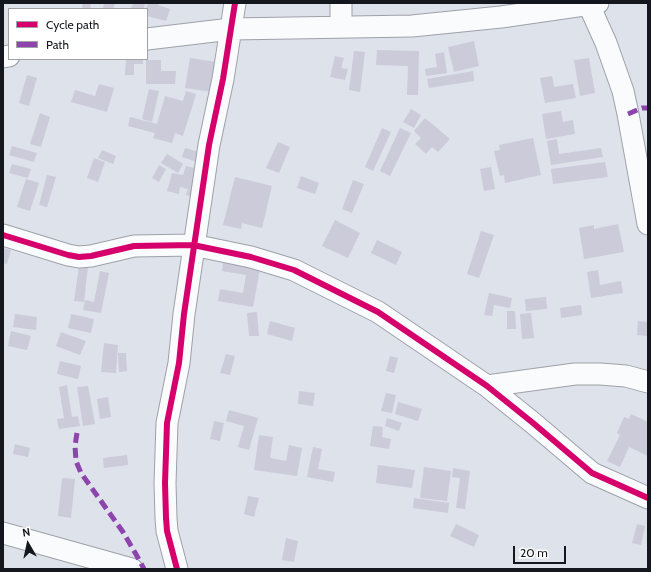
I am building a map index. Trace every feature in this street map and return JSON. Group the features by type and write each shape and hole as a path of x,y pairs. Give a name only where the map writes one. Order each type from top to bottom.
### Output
{"street":[{"path":"177,569 167,531 166,518 165,483 167,423 179,363 193,245 209,145 223,78 235,3"},
{"path":"341,3 341,28"},
{"path":"148,39 231,29 412,26 501,17 592,3 623,91 648,224"},
{"path":"3,235 68,255 79,256 91,256 134,246 193,245 251,257 294,270 378,312 487,386 592,473 648,498"},
{"path":"487,386 575,374 626,376 648,382"},
{"path":"3,533 132,569"}],"building":[{"path":"83,3 91,3 90,8 82,8"},
{"path":"104,3 115,3 113,8 103,8"},
{"path":"133,3 145,3 144,8 131,8"},
{"path":"148,3 159,3 158,5 170,9 166,21 148,16 148,8 146,8"},
{"path":"474,41 479,66 454,72 448,47"},
{"path":"377,50 419,51 418,95 407,95 408,66 376,65"},
{"path":"354,51 365,52 360,92 349,90"},
{"path":"444,52 447,73 426,76 425,69 437,67 435,54"},
{"path":"335,56 344,58 341,68 348,69 345,80 330,77"},
{"path":"190,58 216,62 212,92 185,88"},
{"path":"589,58 595,93 580,96 574,60"},
{"path":"126,60 143,60 143,64 134,64 134,75 125,75"},
{"path":"146,60 161,60 161,71 176,71 175,84 146,84"},
{"path":"473,71 474,81 429,88 427,79"},
{"path":"27,75 37,78 29,106 19,103"},
{"path":"552,76 554,87 573,84 576,98 545,103 540,78"},
{"path":"99,84 114,88 107,112 71,102 75,90 95,96"},
{"path":"149,89 159,91 152,122 142,119"},
{"path":"186,91 196,94 183,136 175,133 172,143 153,138 155,133 128,126 130,117 157,124 165,96 183,101"},
{"path":"411,109 421,115 414,128 403,122"},
{"path":"561,111 563,122 573,120 575,134 546,139 542,114"},
{"path":"40,113 50,117 41,147 30,144"},
{"path":"425,118 450,139 438,152 432,147 426,154 415,144 421,138 414,131"},
{"path":"382,128 391,132 373,171 365,167"},
{"path":"400,128 411,133 390,176 380,171"},
{"path":"533,138 541,175 505,183 504,175 500,176 494,151 500,150 499,145"},
{"path":"557,139 559,154 601,148 603,157 551,165 547,141"},
{"path":"278,142 290,147 279,173 266,168"},
{"path":"12,146 37,153 34,162 9,155"},
{"path":"185,148 206,154 203,164 182,157"},
{"path":"102,150 116,156 113,164 98,158"},
{"path":"167,154 183,164 178,173 161,163"},
{"path":"94,158 105,162 98,182 87,178"},
{"path":"605,162 608,177 553,184 551,169"},
{"path":"12,164 31,169 28,178 9,173"},
{"path":"159,165 166,169 159,182 152,178"},
{"path":"186,166 202,170 195,198 186,195 188,189 180,187 179,194 167,191 172,173 183,175"},
{"path":"491,167 495,189 484,191 480,169"},
{"path":"47,175 56,177 47,207 39,205"},
{"path":"301,176 319,183 315,194 297,188"},
{"path":"235,177 272,186 262,228 242,223 241,229 223,225"},
{"path":"26,179 39,183 30,211 17,207"},
{"path":"353,180 364,184 352,213 342,209"},
{"path":"335,220 360,233 348,258 322,246"},
{"path":"618,224 624,252 584,259 579,228 594,225 594,229"},
{"path":"481,231 494,235 479,278 467,274"},
{"path":"377,240 402,252 396,265 371,253"},
{"path":"3,248 11,250 7,264 3,263"},
{"path":"223,263 260,269 253,307 218,301 220,289 243,293 246,275 222,271"},
{"path":"79,266 88,267 84,302 74,301"},
{"path":"598,270 600,285 621,281 623,293 591,298 587,272"},
{"path":"100,271 109,273 101,313 83,310 85,300 94,302"},
{"path":"489,293 512,298 510,308 494,305 492,316 484,315"},
{"path":"546,297 547,309 526,311 525,299"},
{"path":"581,305 582,315 561,318 560,308"},
{"path":"507,311 515,311 516,329 507,329"},
{"path":"257,312 259,336 249,336 247,313"},
{"path":"531,313 534,338 522,339 520,314"},
{"path":"15,314 37,317 36,330 13,327"},
{"path":"71,314 94,319 91,333 68,328"},
{"path":"270,321 295,328 292,341 267,334"},
{"path":"638,321 648,322 648,336 637,335"},
{"path":"11,331 31,336 27,350 8,346"},
{"path":"61,332 86,341 80,355 56,346"},
{"path":"104,343 118,345 116,373 101,372"},
{"path":"118,353 126,353 127,371 119,372"},
{"path":"226,354 235,356 230,375 220,373"},
{"path":"390,356 398,358 394,373 386,371"},
{"path":"60,361 81,366 78,379 57,374"},
{"path":"67,385 72,417 78,416 80,426 59,429 57,419 64,418 59,387"},
{"path":"88,386 95,424 83,426 77,387"},
{"path":"299,391 315,393 313,406 298,404"},
{"path":"386,393 396,395 392,413 381,411"},
{"path":"108,397 111,417 100,419 97,399"},
{"path":"398,402 422,409 418,421 395,414"},
{"path":"229,410 258,418 249,450 238,447 244,426 226,421"},
{"path":"631,414 648,422 648,456 629,447 620,467 607,461 620,435 617,433 624,417 629,419"},
{"path":"387,418 402,423 399,431 385,426"},
{"path":"214,421 224,423 220,441 210,439"},
{"path":"373,426 383,427 382,437 391,439 389,449 370,446"},
{"path":"259,435 273,437 270,458 286,461 289,445 302,448 297,476 254,470"},
{"path":"15,444 30,448 28,457 13,454"},
{"path":"313,447 322,449 318,469 335,472 333,482 307,477"},
{"path":"127,455 128,465 104,468 103,458"},
{"path":"378,465 415,470 412,488 376,483"},
{"path":"424,467 451,471 447,501 420,498"},
{"path":"453,468 470,471 465,509 456,508 460,478 452,477"},
{"path":"62,478 75,479 71,518 58,516"},
{"path":"248,496 259,498 254,517 244,514"},
{"path":"414,498 449,503 448,513 413,508"},
{"path":"456,524 479,535 474,547 450,536"},
{"path":"637,524 645,526 641,545 632,543"},
{"path":"286,538 298,541 294,562 282,560"}],"marked path":[{"path":"628,114 642,108 648,108"},
{"path":"77,433 75,446 76,461 81,473 123,532 144,569"}],"cycle path":[{"path":"177,569 167,531 166,518 165,483 167,423 179,363 184,314 209,145 223,79 235,3"},
{"path":"3,235 79,257 91,256 134,246 193,245 251,257 294,270 378,312 487,386 592,473 648,498"}]}
